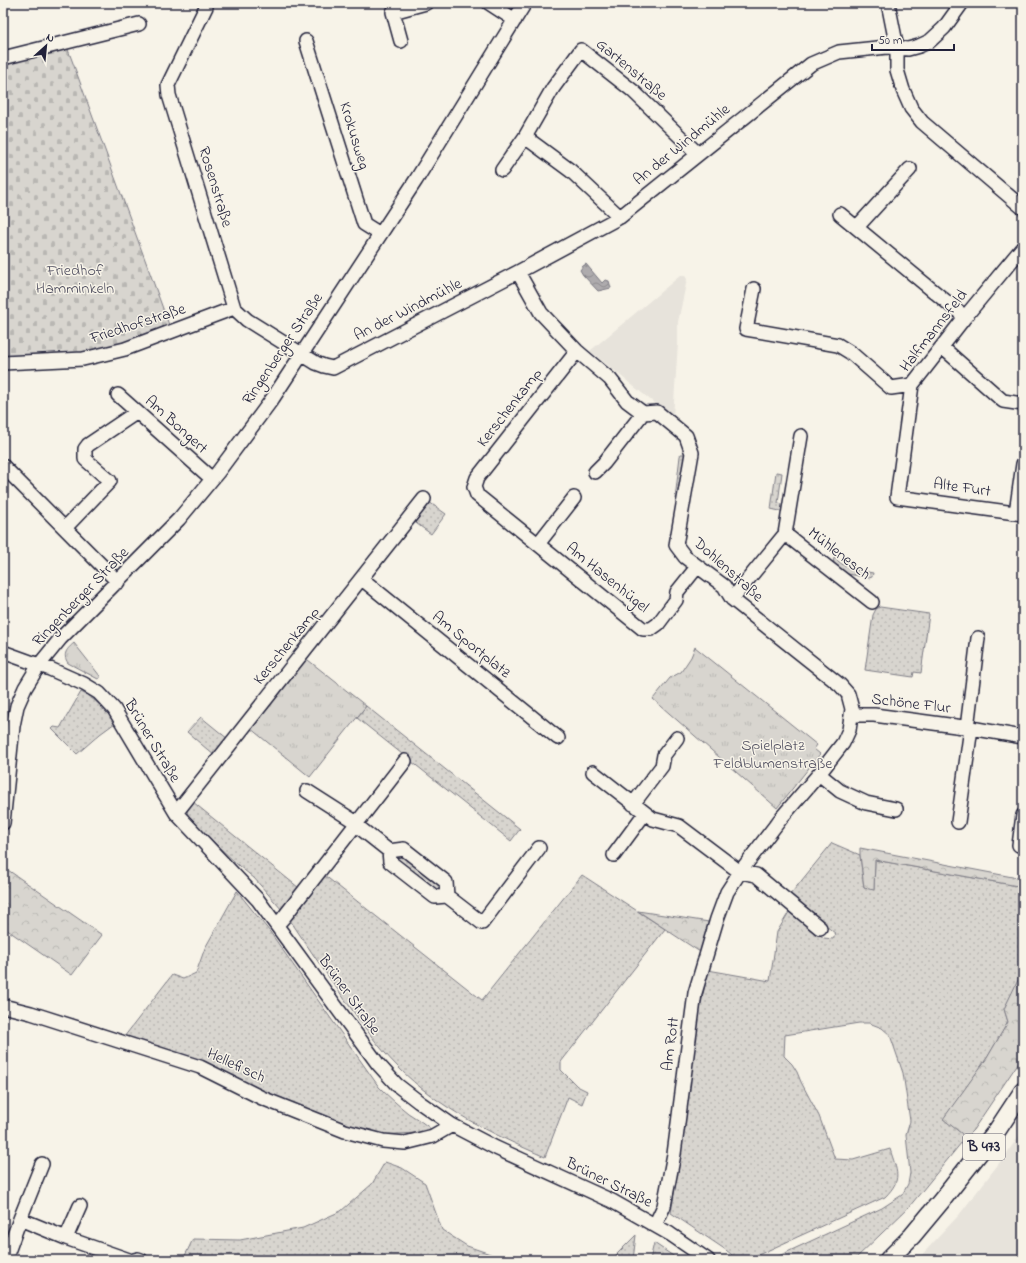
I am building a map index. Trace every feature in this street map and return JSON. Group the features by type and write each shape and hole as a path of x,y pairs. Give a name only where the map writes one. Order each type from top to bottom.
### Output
{"main road":[{"name":"B 473","path":"888,1260 912,1236 942,1200 998,1129 1023,1091"}],"street":[{"name":"Rosenstraße","path":"206,3 206,7 168,85 169,95 234,308"},
{"path":"401,41 393,12 426,3"},
{"path":"489,3 515,20"},
{"name":"Ringenberger Straße","path":"3,823 13,726 18,706 39,665 61,638 179,519 212,479 273,398 416,180 525,3"},
{"path":"888,3 897,48 897,70 903,90 911,108 922,122 1023,208"},
{"name":"An der Windmühle","path":"301,354 316,363 333,368 518,272 620,216 811,64 839,52 887,47 908,49 919,46 930,41 944,28 962,3"},
{"path":"3,58 139,24"},
{"name":"Krokusweg","path":"306,41 364,224 380,234"},
{"name":"Gartenstraße","path":"502,170 525,137 553,88 581,50 633,91 698,154"},
{"path":"525,137 571,171 620,216"},
{"path":"857,227 910,169"},
{"path":"840,214 965,317"},
{"name":"Halfmannsfeld","path":"897,497 912,385 965,317 1023,247"},
{"name":"Dohlenstraße","path":"518,272 541,313 577,351 610,379 627,401 643,413 657,412 686,436 692,453 676,545 685,557 724,586 732,599 840,685 848,694 852,709 849,730 843,743 819,774"},
{"path":"754,289 746,328 838,345 851,353 891,388 912,385"},
{"path":"234,308 247,320 301,354"},
{"name":"Friedhofstraße","path":"3,363 83,359 96,356 125,349 234,308"},
{"path":"942,347 1004,401 1023,404"},
{"name":"Kerschenkamp","path":"474,487 477,478 577,351"},
{"name":"Am Bongert","path":"118,395 212,479"},
{"path":"65,528 110,481 85,460 85,449 88,445 137,412"},
{"path":"595,472 604,464 643,413"},
{"name":"Mühlenesch","path":"732,599 785,534 800,436"},
{"path":"1019,513 1023,464"},
{"path":"3,466 118,582"},
{"name":"Am Hasenhügel","path":"474,487 478,495 643,629 651,629 658,624 676,600 677,592 698,567"},
{"name":"Alte Furt","path":"897,497 1019,513"},
{"path":"538,544 574,498"},
{"name":"Kerschenkamp","path":"176,813 424,499"},
{"name":"Mühlenesch","path":"785,534 872,602"},
{"name":"Am Sportplatz","path":"362,579 558,738"},
{"name":"Schöne Flur","path":"958,822 978,638"},
{"name":"Brüner Straße","path":"3,652 84,684 99,693 114,709 176,813 258,900 378,1064 397,1085 452,1125 496,1148 612,1201 655,1225 708,1260"},
{"name":"Schöne Flur","path":"851,715 874,715 1023,737"},
{"path":"633,804 662,766 664,755 677,738"},
{"path":"276,925 284,917 405,761"},
{"path":"592,772 653,819 679,826 740,872 756,875 820,928"},
{"path":"819,774 840,791 866,803 896,809"},
{"name":"Am Rott","path":"655,1225 664,1206 674,1154 695,993 717,919 728,892 740,872 819,774"},
{"path":"307,791 356,824 389,851 390,862 435,897 447,896 482,923 539,848"},
{"path":"614,855 645,813"},
{"path":"1019,845 1023,815"},
{"path":"389,851 404,849 446,882 447,896"},
{"name":"Hellefisch","path":"3,1006 31,1013 200,1067 262,1098 345,1131 383,1141 405,1143 433,1136 452,1125"},
{"path":"5,1260 42,1164"},
{"path":"66,1238 80,1206"},
{"path":"20,1219 66,1238 129,1260"},
{"path":"134,1260 141,1260"}],"shaded area":[{"path":"681,275 685,276 687,279 678,322 673,417 590,351"},
{"path":"1023,1130 1023,1260 917,1260 959,1215"}],"green space":[{"name":"Friedhof Hamminkeln","path":"66,44 169,325 114,349 97,352 3,357 3,63"},
{"path":"681,454 685,454 682,493 675,499 680,456"},
{"path":"776,472 782,473 778,503 785,504 784,512 771,509"},
{"path":"429,502 446,514 431,534 413,521"},
{"path":"834,558 847,568 873,573 872,577 869,578 843,573 833,564"},
{"path":"880,607 929,614 921,673 914,672 913,677 865,670 873,615 876,609"},
{"path":"74,643 100,678 98,679 68,663 65,654 69,647"},
{"name":"Spielplatz Feldblumenstraße","path":"695,647 817,745 814,749 820,754 777,808 653,699 670,678 681,672 691,657"},
{"path":"304,660 308,660 366,706 310,777 250,728"},
{"path":"81,692 100,705 115,723 77,754 52,729 54,727 60,728"},
{"path":"366,706 520,829 511,841 357,718"},
{"path":"201,717 228,739 215,756 187,732"},
{"path":"193,802 299,888 282,910 254,878 201,830 188,815 187,811"},
{"path":"832,843 860,855 864,888 874,889 875,860 1023,887 1023,981 1021,976 1004,1009 1008,1022 987,1058 944,1119 966,1137 909,1207 854,1260 770,1260 882,1208 902,1195 908,1184 910,1173 906,1135 910,1121 903,1073 890,1035 882,1028 869,1023 859,1023 785,1035 784,1056 797,1072 819,1116 835,1159 853,1160 890,1149 897,1175 896,1180 891,1191 885,1197 747,1260 738,1260 726,1250 671,1213 679,1163 693,1042 708,970 770,981 777,932 789,912 824,938 833,939 836,934 789,896"},
{"path":"860,848 1023,879 1023,887 875,860 874,890 864,888"},
{"path":"398,852 441,884 441,890 437,891 395,859"},
{"path":"5,868 102,935 72,975 3,927 3,881"},
{"path":"324,875 482,1000 582,875 665,929 561,1062 561,1070 577,1086 587,1091 582,1104 568,1097 545,1157 505,1139 467,1119 430,1095 398,1067 376,1042 290,920"},
{"path":"237,891 270,932 379,1087 404,1110 434,1132 380,1135 354,1128 124,1037 172,975 183,979 196,973 205,948"},
{"path":"638,911 709,922 700,952"},
{"path":"1020,976 1023,981 1023,1056 973,1130 966,1137 943,1119 987,1058 1008,1022 1004,1009"},
{"path":"385,1162 402,1168 425,1183 442,1230 467,1246 505,1260 183,1260 193,1239 240,1240 303,1228 341,1211 372,1184"},
{"path":"636,1235 633,1260 611,1260"},
{"path":"654,1243 679,1260 650,1260"}],"water":[{"path":"586,264 602,283 605,280 609,281 611,288 598,291 580,270"}]}
